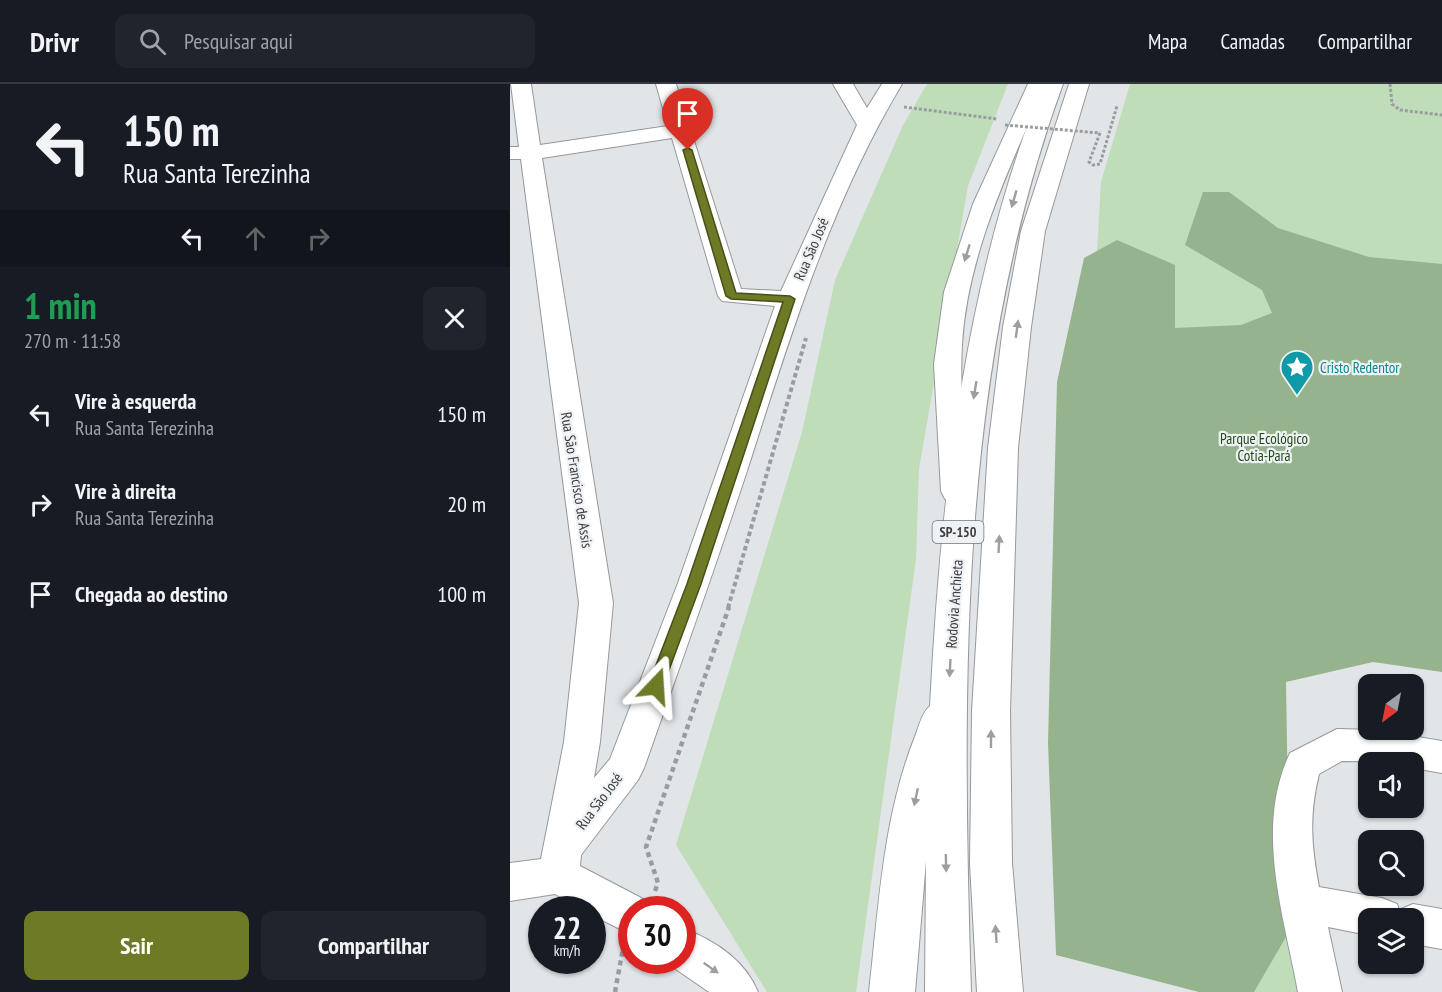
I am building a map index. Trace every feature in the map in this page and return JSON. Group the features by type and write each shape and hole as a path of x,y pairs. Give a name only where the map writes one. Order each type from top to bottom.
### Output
{"highway":[{"name":"Rodovia Anchieta","path":"948,992 945,837 948,702 959,525 987,313 1005,231 1026,157 1053,84"},
{"name":"SP-150","path":"1000,992 991,863 991,711 1003,448 1017,327 1033,231 1052,164 1079,84"},
{"path":"892,992 912,812 925,753 948,702"}],"street":[{"name":"Rua São Francisco de Assis","path":"521,84 520,153 596,603 582,742 561,861"},
{"path":"666,84 731,296 790,299"},
{"path":"843,84 867,125"},
{"path":"959,525 949,397 951,323 966,256 981,213 1033,90 1039,84"},
{"name":"Rua São José","path":"561,861 625,768 694,584 790,299 867,125 899,97"},
{"path":"520,153 681,130"},
{"path":"1320,992 1293,855 1292,806 1304,764 1337,746 1376,746 1442,757"},
{"path":"510,882 561,861 618,907"},
{"path":"1303,903 1358,913"},
{"path":"1424,926 1442,929"},
{"path":"696,958 723,976 736,992"}],"path":[{"path":"1390,84 1392,104 1400,110 1442,115"},
{"path":"899,114 899,97 997,119"},
{"path":"1005,125 1100,133 1089,162 1093,165 1100,164 1117,106"},
{"path":"650,896 658,883 646,847 674,760 738,580 808,332"},
{"path":"615,992 620,974"}],"green space":[{"path":"927,84 1008,84 968,186 919,469 916,559 856,992 767,992 676,845 802,432 835,280 903,125"},
{"name":"Parque Ecológico Cotia-Pará","path":"1130,84 1442,84 1442,651 1261,625 1306,992 1215,992 1056,955 1101,182"},
{"name":"Parque Ecológico Cotia-Pará","path":"1203,192 1229,192 1278,228 1369,257 1442,264 1442,672 1373,662 1286,682 1290,930 1254,992 1199,992 1056,955 1048,743 1057,382 1084,258 1117,240 1175,265 1175,328 1241,325 1272,313 1262,290 1185,245"}],"place":[{"name":"Cristo Redentor","path":"1297,396"}],"route":[{"path":"656,686 694,584 753,401 790,299 731,296 688,150"}]}
